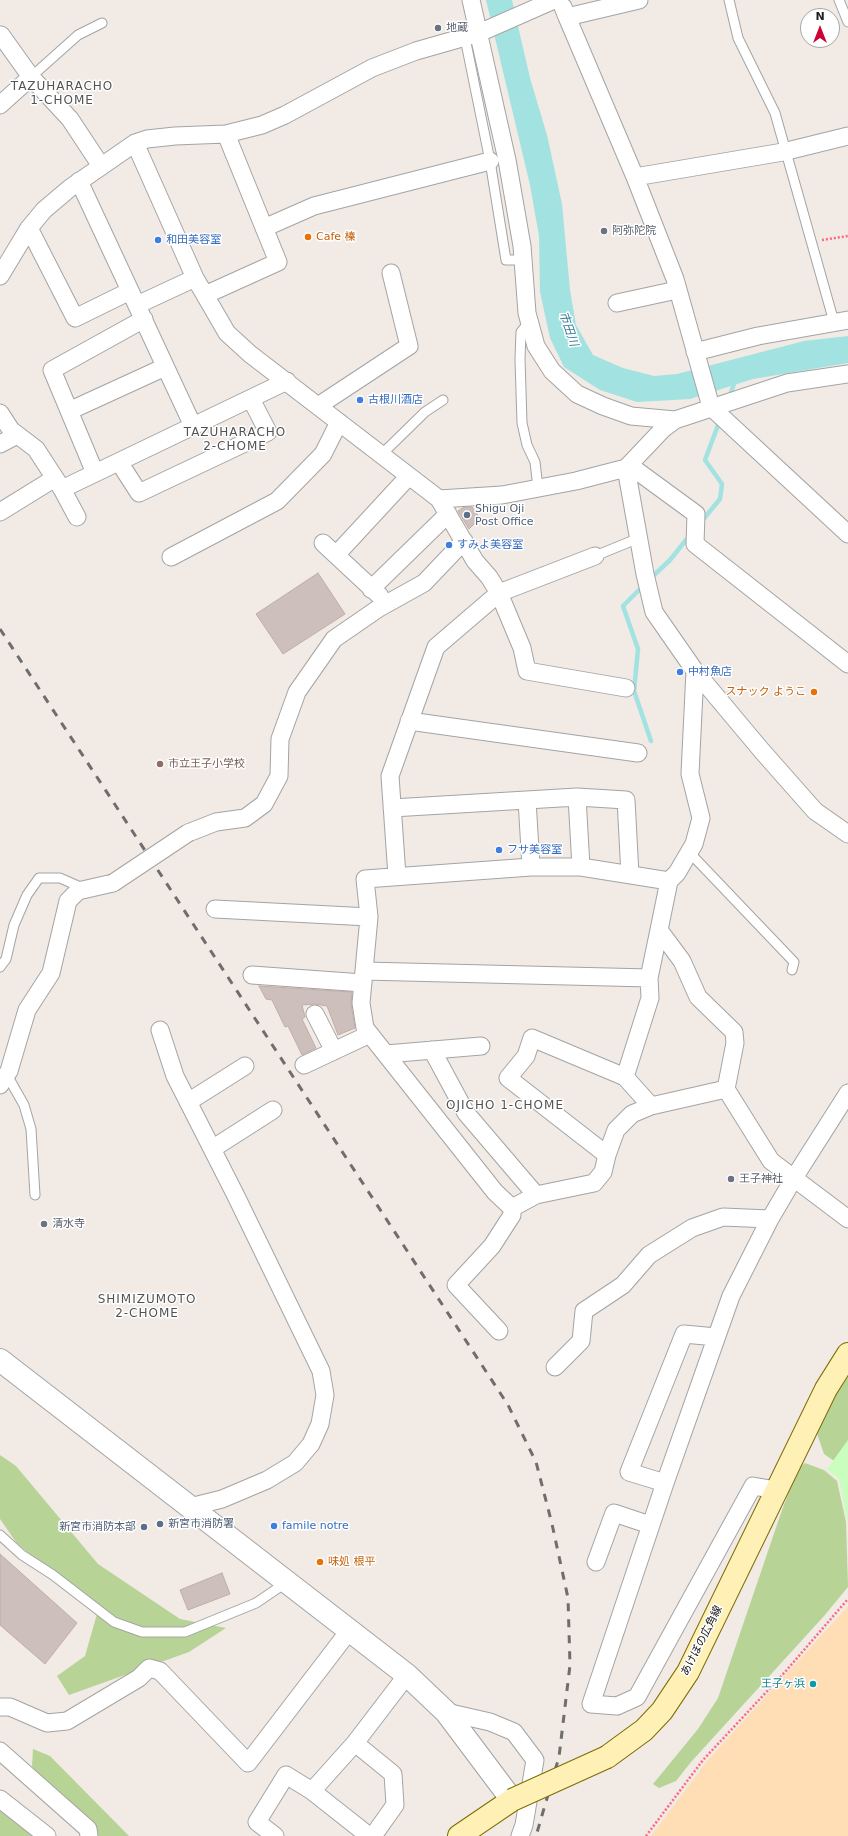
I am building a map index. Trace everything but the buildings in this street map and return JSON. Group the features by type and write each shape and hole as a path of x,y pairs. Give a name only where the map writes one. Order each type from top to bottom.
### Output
{"main road":[{"name":"あけぼの広角線","path":"459,1836 512,1800 606,1757 644,1730 662,1711 688,1672 826,1389 848,1354"}],"street":[{"path":"471,0 472,35 506,160 523,260 527,313 536,346 552,371 577,394 603,406 631,416 675,420"},
{"path":"2,268 29,228 44,210 79,181 134,143 146,139 175,136 226,134 262,125 286,115 372,68 416,51 472,35 554,0"},
{"path":"559,0 635,177 677,290 711,407 848,534"},
{"path":"567,16 639,0"},
{"path":"0,35 31,77 70,119 101,166"},
{"path":"0,105 31,77"},
{"path":"205,295 278,262 226,134"},
{"path":"635,177 787,151 848,136"},
{"path":"134,143 195,278 227,333 250,354 288,381 318,406 439,499 475,561 489,577 498,593 522,648 527,671 626,688"},
{"path":"264,228 314,206 490,161"},
{"path":"79,181 193,426"},
{"path":"29,228 75,318 137,305"},
{"path":"318,406 409,346 391,273"},
{"path":"95,473 52,370 137,305 195,278"},
{"path":"617,303 677,290"},
{"path":"696,357 758,336 841,321"},
{"path":"69,411 166,367"},
{"path":"439,499 502,495 576,481 627,467 663,429 675,420 787,383 848,374"},
{"path":"0,512 59,484 95,473 288,381"},
{"path":"119,462 139,493 268,432 250,399"},
{"path":"0,413 10,430 36,450 59,484 77,517"},
{"path":"171,557 277,501 323,454 339,422"},
{"path":"0,444 17,435"},
{"path":"627,467 639,538 654,612 695,671 815,811 848,834"},
{"path":"627,467 696,514 695,544 848,664"},
{"path":"336,555 409,476"},
{"path":"371,588 448,514"},
{"path":"5,1072 27,1010 51,973 68,901 78,891 113,883 188,833 216,822 245,818 264,804 279,776 280,739 298,692 334,639 387,604 424,583 464,542"},
{"path":"323,543 387,604"},
{"path":"398,876 390,776 436,647 498,593 595,556"},
{"path":"625,1077 650,998 649,978 669,881 677,873 694,844 701,818 690,774 695,671"},
{"path":"410,721 638,753"},
{"path":"392,808 577,797 626,800 630,875"},
{"path":"577,797 581,867"},
{"path":"527,800 531,867"},
{"path":"499,1331 456,1285 492,1246 512,1216 512,1208 495,1192 365,1028 361,1003 369,917 365,879 531,867 581,867 669,881"},
{"path":"215,909 369,917"},
{"path":"659,930 682,961 698,997 734,1032 735,1043 726,1089 771,1161 848,1220"},
{"path":"252,975 649,978"},
{"path":"315,1014 334,1051"},
{"path":"160,1030 175,1076 321,1371 325,1395 320,1424 311,1444 296,1463 266,1480 228,1496 190,1507"},
{"path":"304,1065 370,1034"},
{"path":"606,1155 508,1078 526,1056 532,1038 625,1077 651,1106"},
{"path":"386,1054 481,1046"},
{"path":"432,1050 466,1114 536,1195"},
{"path":"188,1102 245,1066"},
{"path":"512,1208 536,1195 594,1184 603,1172 606,1155 616,1130 632,1114 651,1106 726,1089"},
{"path":"776,1490 754,1486 637,1697 617,1706 591,1704 650,1525 730,1296 770,1219 848,1093"},
{"path":"212,1149 273,1110"},
{"path":"555,1367 581,1341 584,1311 623,1284 649,1255 692,1228 723,1217 770,1219"},
{"path":"665,1483 629,1472 684,1334 716,1337"},
{"path":"0,1360 407,1675 446,1712 512,1800"},
{"path":"596,1562 614,1513 650,1525"},
{"path":"0,1707 10,1707 47,1723 67,1721 139,1678 148,1668 160,1671 248,1763 349,1630"},
{"path":"312,1791 355,1743 407,1675"},
{"path":"446,1712 490,1722 514,1732 535,1760 524,1824 520,1836"},
{"path":"355,1743 393,1774 395,1805 373,1836"},
{"path":"0,1751 88,1829 89,1836"},
{"path":"275,1836 257,1822 286,1775 312,1791 369,1836"},
{"path":"0,1799 47,1836"}],"lane":[{"path":"729,0 738,38 775,113 812,242 841,321"},
{"path":"839,0 848,22"},
{"path":"31,77 78,35 102,23"},
{"path":"472,35 506,260 523,260"},
{"path":"529,322 521,332 520,359 522,423 527,445 535,462 538,488"},
{"path":"381,455 425,412 443,400"},
{"path":"595,556 639,538"},
{"path":"689,852 794,962 792,970"},
{"path":"0,967 6,959 14,925 27,895 40,878 60,878 86,889"},
{"path":"5,1072 24,1105 31,1129 35,1195"},
{"path":"0,1535 22,1555 53,1575 114,1622 142,1632 185,1632 256,1603 287,1582"}],"path":[{"path":"812,242 848,236"},
{"path":"646,1836 703,1760 785,1672 848,1599"}],"green space":[{"path":"848,1370 848,1464 840,1465 824,1454 814,1425"},
{"path":"848,1440 848,1524 839,1479 827,1469"},
{"path":"0,1455 16,1466 98,1564 180,1619 226,1628 189,1652 69,1695 57,1676 85,1656 97,1614 16,1542 0,1519"},
{"path":"805,1463 824,1470 837,1481 846,1522 848,1587 824,1616 691,1762 676,1781 659,1788 653,1784 698,1729 718,1698 782,1510 798,1469"},
{"path":"33,1749 50,1756 129,1836 95,1836 40,1780 32,1766"},
{"path":"0,1805 38,1836 0,1836"}],"sand":[{"name":"王子ヶ浜","path":"848,1606 848,1836 651,1836 707,1761"}],"water":[{"name":"市田川","path":"486,0 512,0 530,78 547,135 562,204 570,290 576,325 593,355 623,368 654,376 677,374 804,341 848,336 848,363 753,379 690,399 637,402 600,390 564,367 550,338 540,292 539,236 530,185"}],"waterway":[{"path":"729,398 735,381"},
{"path":"701,522 720,499 722,484 705,460 720,420"},
{"path":"651,578 670,560 690,535"},
{"path":"644,585 623,606 638,649 634,691 651,741"}],"railway":[{"path":"0,629 508,1405 536,1462 552,1524 568,1598 570,1665 559,1757 536,1836"}],"place":[{"name":"地蔵","path":"438,28"},
{"name":"阿弥陀院","path":"604,231"},
{"name":"Cafe 榛","path":"308,237"},
{"name":"和田美容室","path":"158,240"},
{"name":"古根川酒店","path":"360,400"},
{"name":"Shigu Oji Post Office","path":"467,515"},
{"name":"すみよ美容室","path":"449,545"},
{"name":"中村魚店","path":"680,672"},
{"name":"スナック ようこ","path":"814,692"},
{"name":"市立王子小学校","path":"160,764"},
{"name":"フサ美容室","path":"499,850"},
{"name":"王子神社","path":"731,1179"},
{"name":"清水寺","path":"44,1224"},
{"name":"新宮市消防署","path":"160,1524"},
{"name":"famile notre","path":"274,1526"},
{"name":"新宮市消防本部","path":"144,1527"},
{"name":"味処 根平","path":"320,1562"},
{"name":"王子ヶ浜","path":"813,1684"}],"district":[{"name":"TAZUHARACHO 1-CHOME","path":"62,94"},
{"name":"TAZUHARACHO 2-CHOME","path":"235,440"},
{"name":"OJICHO 1-CHOME","path":"505,1106"},
{"name":"SHIMIZUMOTO 2-CHOME","path":"147,1307"}]}
